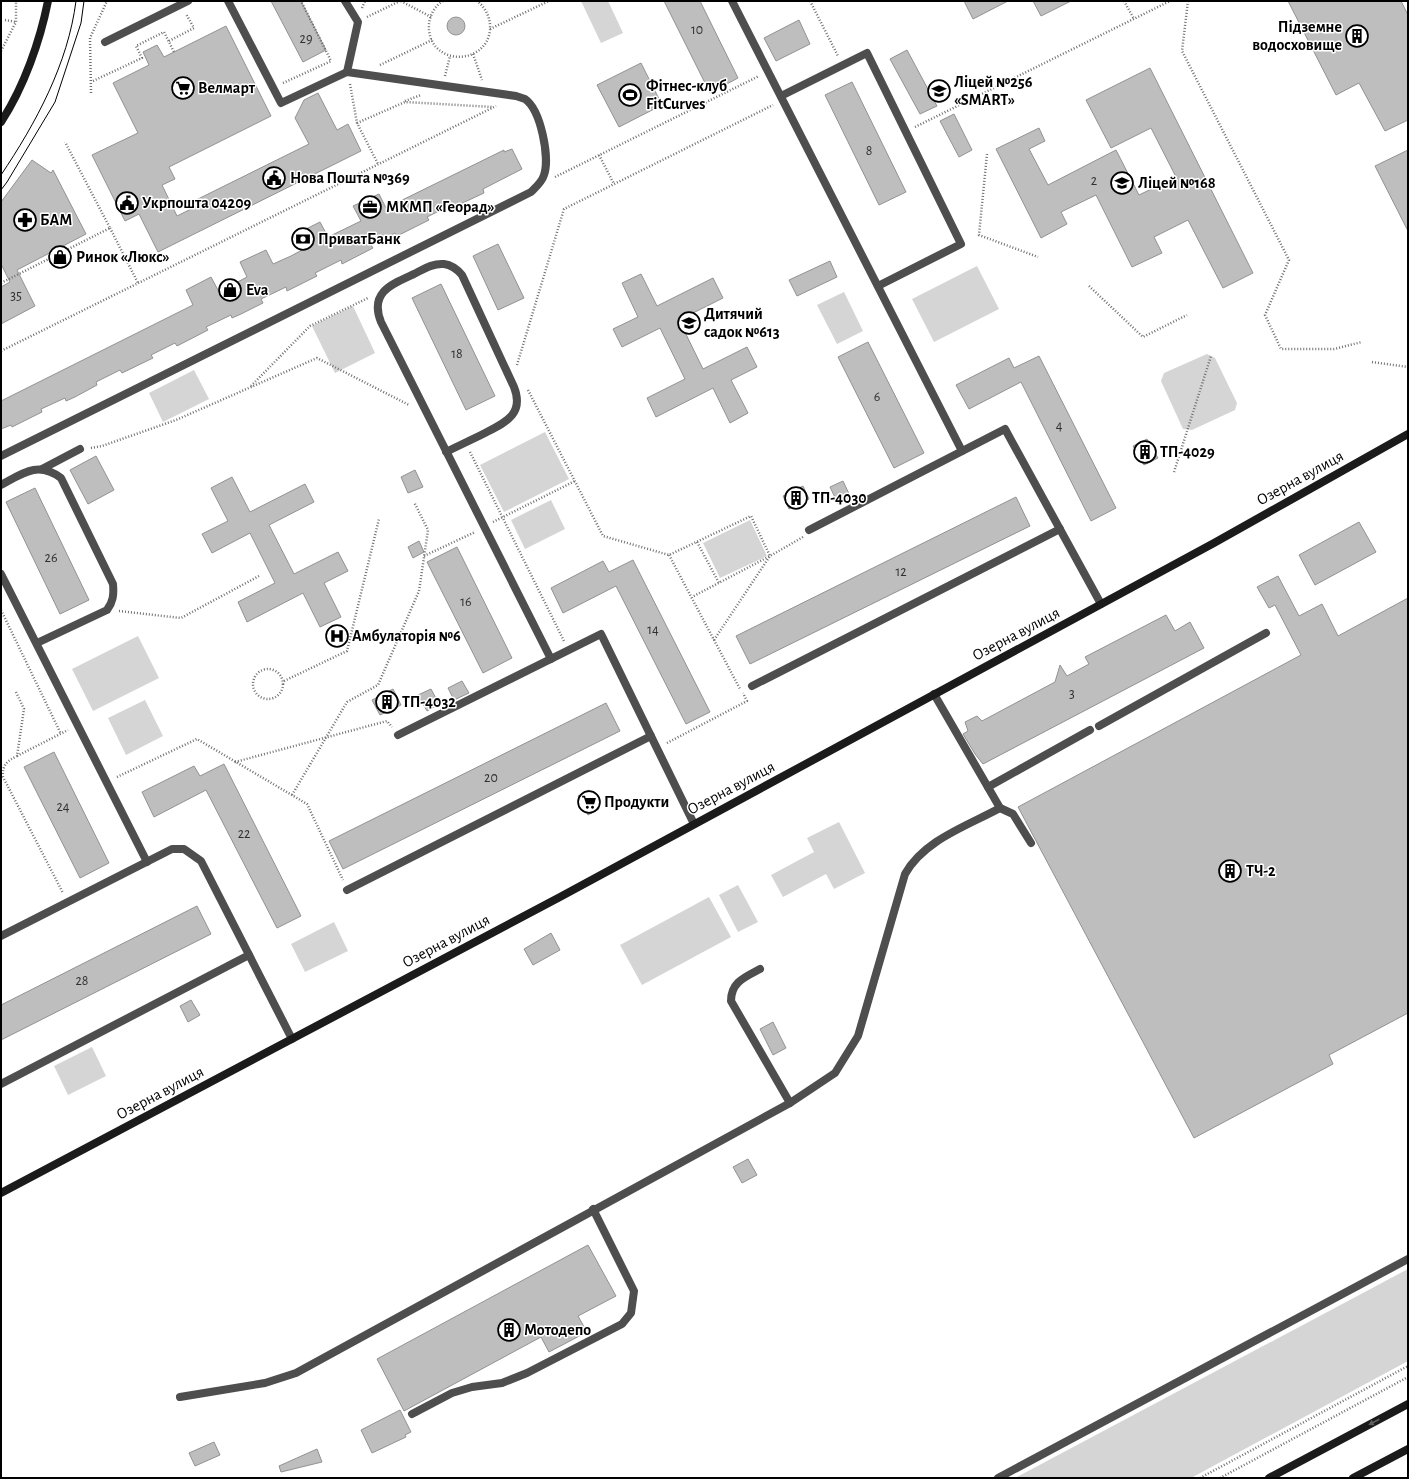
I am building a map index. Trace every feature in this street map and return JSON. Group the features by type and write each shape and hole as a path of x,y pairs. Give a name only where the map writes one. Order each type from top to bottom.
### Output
{"street":[{"path":"1,122 25,74 42,31 48,1"},
{"name":"Озерна вулиця","path":"1,1194 694,824 1100,604 1408,434"},
{"path":"1269,1478 1408,1404"},
{"path":"1354,1478 1408,1449"}],"lane":[{"path":"1,456 531,192 539,185 544,175 546,164 540,124 536,112 525,99 516,96 347,72 281,103 228,1"},
{"path":"345,1 358,22 347,72"},
{"path":"732,1 962,451"},
{"path":"105,42 185,3"},
{"path":"782,98 866,53 962,244 878,286"},
{"path":"446,452 505,422 511,417 518,402 517,394 462,275 457,269 450,265 434,264 391,284 384,290 380,297 378,314 446,452 551,659"},
{"path":"810,530 1005,429 1100,604"},
{"path":"42,469 80,449"},
{"path":"1,485 30,470 42,469 52,471 61,478 113,584 114,594 112,603 107,610 37,643"},
{"path":"752,686 1060,529"},
{"path":"1,574 147,862"},
{"path":"1099,726 1266,633"},
{"path":"398,735 601,634 694,824"},
{"path":"934,694 1000,808 1013,814 1031,843"},
{"path":"988,787 1090,730"},
{"path":"347,890 651,736"},
{"path":"180,1397 265,1383 296,1373 593,1209 790,1104 835,1073 858,1036 905,874 910,865 930,846 1000,808"},
{"path":"1,936 172,849 184,849 201,861 292,1039"},
{"path":"1,1084 249,954"},
{"path":"760,969 739,980 731,993 731,1001 790,1104"},
{"path":"412,1414 452,1393 472,1387 502,1383 527,1373 622,1324 631,1313 634,1291 593,1209"},
{"path":"998,1478 1408,1259"}],"path":[{"path":"1,51 16,22 16,1"},
{"path":"279,77 282,84 331,61 301,1"},
{"path":"358,22 400,1 431,17"},
{"path":"443,1 434,9 431,17 430,33 432,40 440,49 450,56 458,57 473,54 482,48 488,40 490,19 486,10 477,1"},
{"path":"490,29 549,1"},
{"path":"810,1 843,65"},
{"path":"1124,1 1134,19"},
{"path":"906,132 1170,1"},
{"path":"1188,1 1182,51 1289,260 1265,315 1281,349 1334,349 1362,342"},
{"path":"169,41 194,28 185,3"},
{"path":"5,20 16,22"},
{"path":"93,81 142,58 136,46 164,32 174,52"},
{"path":"362,74 432,40"},
{"path":"473,54 486,91"},
{"path":"442,85 450,56"},
{"path":"347,72 357,123 378,164"},
{"path":"539,185 768,72"},
{"path":"1,351 516,96"},
{"path":"512,383 564,209 782,98"},
{"path":"357,123 405,102 493,107"},
{"path":"65,142 138,283"},
{"path":"987,154 979,235 1038,257"},
{"path":"599,155 614,184"},
{"path":"1,283 110,228"},
{"path":"1088,286 1143,337 1186,315"},
{"path":"248,388 310,326 384,290"},
{"path":"1174,472 1212,356"},
{"path":"80,449 102,446 176,420 317,358 427,413"},
{"path":"1372,362 1408,367"},
{"path":"528,389 603,536 670,555 751,516 770,556"},
{"path":"465,442 569,650"},
{"path":"424,556 575,481"},
{"path":"292,795 347,702 378,685 419,591 428,530 414,502"},
{"path":"284,681 347,651 379,519"},
{"path":"692,597 770,556 805,536 810,530"},
{"path":"697,542 719,583"},
{"path":"657,748 747,701 670,555"},
{"path":"714,640 770,556"},
{"path":"107,610 181,618 259,576"},
{"path":"1,610 61,734"},
{"path":"266,668 275,670 284,681 282,691 273,698 263,698 255,692 253,687 254,677 257,673 266,668"},
{"path":"16,692 24,709 17,756"},
{"path":"235,762 387,721 398,735"},
{"path":"68,902 3,777 2,770 6,762 78,725"},
{"path":"107,782 197,738 307,804 347,890"},
{"path":"1200,1478 1408,1366"},
{"path":"1220,1478 1408,1377"}],"shaded area":[{"path":"581,1 608,1 623,33 601,43"},
{"path":"977,266 999,309 934,342 912,299"},
{"path":"844,292 863,331 837,344 817,305"},
{"path":"353,306 375,353 335,373 312,326"},
{"path":"1207,354 1215,358 1237,403 1235,410 1192,430 1183,429 1161,381 1164,373"},
{"path":"194,370 209,399 163,422 149,393"},
{"path":"545,432 569,479 504,512 480,465"},
{"path":"551,500 565,529 525,549 511,520"},
{"path":"750,520 767,556 720,578 703,543"},
{"path":"138,636 159,678 93,711 72,669"},
{"path":"145,700 163,736 126,755 108,718"},
{"path":"839,822 865,873 834,889 826,874 783,897 771,875 814,852 807,838"},
{"path":"738,885 758,922 738,932 719,895"},
{"path":"709,897 731,937 642,985 620,945"},
{"path":"334,922 348,951 305,972 291,944"},
{"path":"92,1047 106,1076 68,1095 54,1066"},
{"path":"1408,1269 1408,1361 1191,1478 1015,1478"}],"building":[{"path":"271,1 301,1 326,50 303,62"},
{"path":"664,1 700,1 738,78 710,93"},
{"path":"964,1 1008,1 973,19"},
{"path":"1033,1 1071,1 1041,16"},
{"name":"Підземне водосховище","path":"1288,1 1401,1 1408,15 1408,120 1385,131 1359,83 1336,95"},
{"path":"456,17 462,20 465,26 462,32 456,35 450,32 447,26 450,20"},
{"path":"799,20 810,44 776,61 764,38"},
{"path":"226,26 271,116 169,167 175,179 162,185 177,216 199,205 196,200 309,144 295,118 304,100 318,93 337,130 348,124 361,151 158,252 139,214 125,221 92,155 138,133 113,83 149,65 143,52 157,45 164,57"},
{"path":"907,50 937,106 920,114 890,59"},
{"name":"Фітнес-клуб FitCurves","path":"641,63 662,105 619,127 597,85"},
{"path":"1150,68 1253,273 1223,288 1188,220 1154,237 1162,253 1132,267 1096,195 1061,212 1067,224 1041,238 996,149 1039,128 1045,141 1029,149 1048,185 1116,150 1139,195 1176,177 1151,128 1111,148 1086,100"},
{"path":"852,82 906,192 879,205 825,95"},
{"path":"954,114 972,150 959,157 940,121"},
{"path":"512,149 522,169 483,189 484,193 454,207 452,205 439,211 427,217 429,220 397,236 395,233 371,245 373,248 342,264 341,260 315,273 317,276 287,291 286,287 261,299 263,303 232,318 231,315 206,327 208,330 177,346 175,343 151,355 153,358 122,373 120,370 96,382 97,385 75,397 66,401 65,398 41,409 42,412 12,427 11,425 1,429 1,401 193,305 186,290 211,277 219,292 247,277 240,262 266,250 273,264 302,250 294,235 320,222 328,237 361,221 353,206 379,194 386,208 504,150 504,152"},
{"path":"1408,150 1408,231 1375,166"},
{"path":"32,160 51,173 53,170 86,234 17,270 35,306 1,324 1,287 10,282 1,264 1,202"},
{"path":"498,244 524,298 498,310 473,256"},
{"path":"830,261 837,277 797,296 789,280"},
{"path":"641,274 657,306 713,278 723,298 679,320 703,369 747,347 757,367 731,380 748,413 730,423 713,388 656,417 647,398 685,379 660,328 622,347 613,329 638,317 622,283"},
{"path":"441,284 495,396 466,410 412,298"},
{"path":"868,342 924,453 894,468 838,357"},
{"path":"1039,356 1116,508 1091,521 1021,382 969,409 956,385 1009,358 1014,368"},
{"name":"ТП-4029","path":"1147,439 1158,458 1144,465 1133,446"},
{"path":"96,456 114,490 88,504 70,470"},
{"path":"415,470 423,487 408,493 401,477"},
{"path":"232,477 250,512 305,484 314,502 269,525 294,574 338,552 348,571 324,583 341,617 320,627 303,593 247,622 238,602 275,583 250,533 212,553 202,534 228,521 211,488"},
{"path":"843,481 851,498 838,504 830,487"},
{"name":"ТП-4030","path":"803,486 809,499 789,509 783,496"},
{"path":"35,488 89,600 60,614 6,502"},
{"path":"1016,497 1030,526 750,664 736,636"},
{"path":"1359,522 1376,552 1315,585 1299,555"},
{"path":"419,541 424,552 413,558 408,547"},
{"path":"457,547 512,658 483,673 427,562"},
{"path":"633,560 710,712 686,724 616,586 563,613 551,588 603,561 609,572"},
{"name":"ТЧ-2","path":"1278,576 1299,616 1322,604 1338,636 1408,598 1408,1013 1329,1055 1333,1064 1194,1138 1018,807 1301,655 1275,605 1269,608 1257,587"},
{"path":"1166,615 1175,631 1190,622 1204,648 983,764 975,754 963,734 968,731 965,722 977,716 982,721 1055,682 1060,665 1067,676 1089,664 1085,657"},
{"path":"462,681 469,693 454,700 448,688"},
{"name":"ТП-4032","path":"393,689 401,705 380,715 372,700"},
{"path":"431,689 439,704 427,711 418,695"},
{"path":"606,703 620,731 343,869 329,841"},
{"path":"54,752 109,863 80,878 24,767"},
{"path":"224,764 301,916 277,928 206,790 154,817 142,792 194,766 200,776"},
{"name":"Продукти","path":"589,790 599,809 588,815 578,796"},
{"path":"197,906 211,934 1,1040 1,1005"},
{"path":"551,933 560,950 533,965 524,949"},
{"path":"191,1000 200,1015 188,1022 180,1006"},
{"path":"773,1022 786,1048 773,1055 760,1029"},
{"path":"748,1159 757,1175 742,1183 733,1167"},
{"name":"Мотодепо","path":"588,1245 616,1296 578,1316 587,1332 549,1352 541,1337 404,1411 377,1359"},
{"path":"400,1410 411,1432 405,1435 406,1437 372,1453 361,1430"},
{"path":"214,1442 220,1455 195,1466 189,1453"},
{"path":"317,1449 322,1462 281,1472 279,1466"}],"tram line":[{"path":"1,175 26,135 49,92 66,47 76,1"},
{"path":"1,190 55,102 81,23 84,1"}],"place":[{"name":"Підземне водосховище","path":"1357,36"},
{"name":"Велмарт","path":"183,88"},
{"name":"Ліцей №256 «SMART»","path":"939,91"},
{"name":"Фітнес-клуб FitCurves","path":"630,95"},
{"name":"Нова Пошта №369","path":"274,178"},
{"name":"Ліцей №168","path":"1122,183"},
{"name":"Укрпошта 04209","path":"127,203"},
{"name":"МКМП «Георад»","path":"370,207"},
{"name":"БАМ","path":"25,220"},
{"name":"ПриватБанк","path":"303,239"},
{"name":"Ринок «Люкс»","path":"60,257"},
{"name":"Eva","path":"230,290"},
{"name":"Дитячий садок №613","path":"689,323"},
{"name":"ТП-4029","path":"1145,452"},
{"name":"ТП-4030","path":"796,498"},
{"name":"Амбулаторія №6","path":"337,636"},
{"name":"ТП-4032","path":"387,702"},
{"name":"Продукти","path":"589,802"},
{"name":"ТЧ-2","path":"1230,871"},
{"name":"Мотодепо","path":"509,1330"}]}
